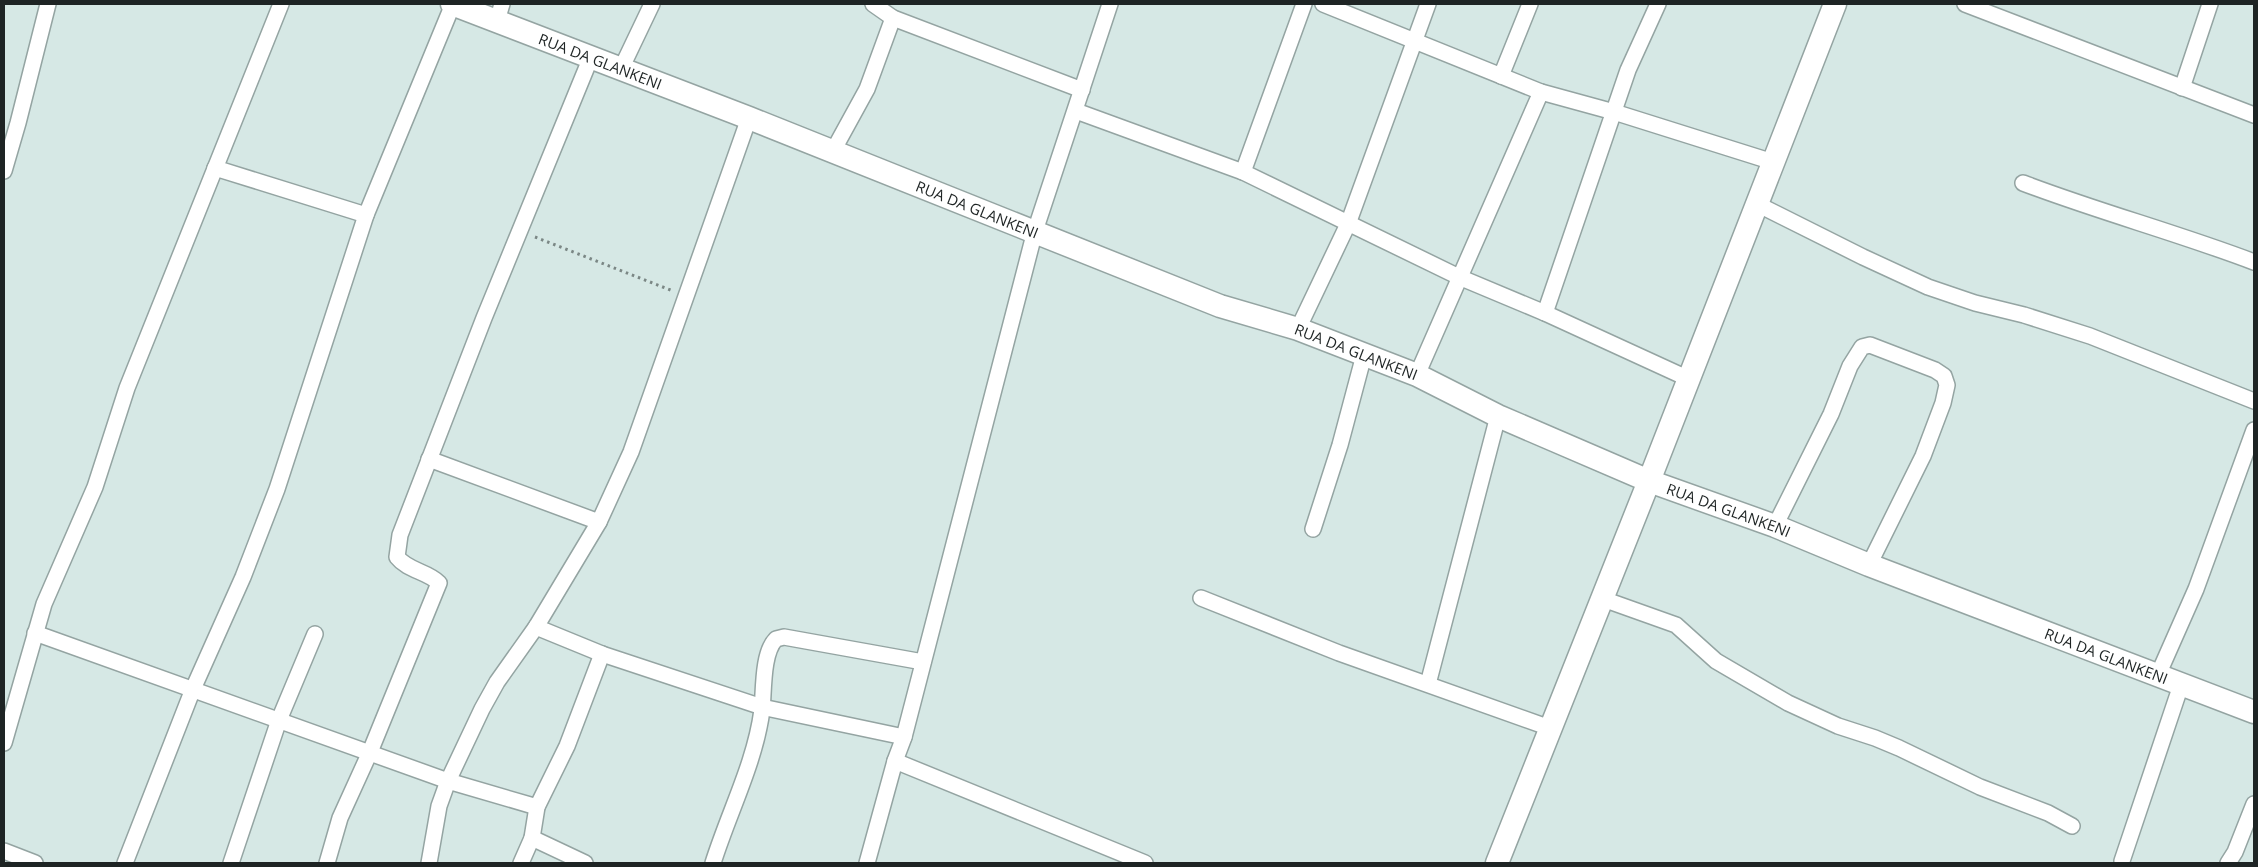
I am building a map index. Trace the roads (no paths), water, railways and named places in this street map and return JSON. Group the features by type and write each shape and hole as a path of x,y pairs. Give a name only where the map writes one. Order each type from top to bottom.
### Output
{"street":[{"path":"4,171 48,4"},
{"path":"4,743 44,604 95,487 127,388 281,4"},
{"path":"125,863 193,690 243,576 277,489 366,215 453,4"},
{"name":"RUA DA GLANKENI","path":"453,4 499,12 591,57 621,69 833,151 1220,306 1298,329 1416,375 1498,416 1649,481 1775,526 1869,565 2254,712"},
{"path":"621,69 652,4"},
{"path":"873,4 893,18 1082,90"},
{"path":"867,863 895,761 904,737 1035,232 1110,4"},
{"path":"1243,172 1304,4"},
{"path":"1323,4 1540,92 1614,112 1773,162"},
{"path":"1298,329 1348,224 1428,4"},
{"path":"1501,76 1530,4"},
{"path":"1545,313 1628,70 1658,4"},
{"path":"1497,863 1649,481 1835,4"},
{"path":"1965,4 2254,116"},
{"path":"2182,88 2210,4"},
{"path":"833,151 867,89 893,18"},
{"path":"327,863 340,818 370,752 439,583 428,575 403,564 397,557 400,535 591,57"},
{"path":"1416,375 1540,92"},
{"path":"1076,111 1243,172 1459,277 1545,313 1689,379"},
{"path":"429,863 439,806 448,781 496,682 536,627 599,522 631,452 749,118"},
{"path":"215,168 366,215"},
{"path":"2023,183 2067,200 2192,238 2254,262"},
{"path":"1757,204 1928,287 1975,303 2024,315 2090,336 2254,401"},
{"path":"1775,526 1831,414 1850,366 1862,347 1870,345 1935,370 1944,376 1947,385 1942,403 1923,456 1869,565"},
{"path":"1313,529 1340,445 1364,355"},
{"path":"1428,684 1498,416"},
{"path":"2158,675 2196,589 2254,430"},
{"path":"429,459 599,522"},
{"path":"1201,598 1340,653 1550,728"},
{"path":"1602,599 1676,625 1695,640 1716,661 1788,703 1838,726 1899,748 1980,787 2048,813 2072,826"},
{"path":"536,627 602,654 762,708 904,737"},
{"path":"35,633 448,781 537,807"},
{"path":"231,863 279,720 315,634"},
{"path":"713,863 724,828 755,748 762,708 765,670 773,642 780,637 923,662"},
{"path":"522,863 532,838 537,807 567,746 602,654"},
{"path":"2122,861 2181,684"},
{"path":"895,761 1145,863"},
{"path":"2228,863 2235,852 2254,804"},
{"path":"532,838 585,863"},
{"path":"4,851 35,863"}]}
